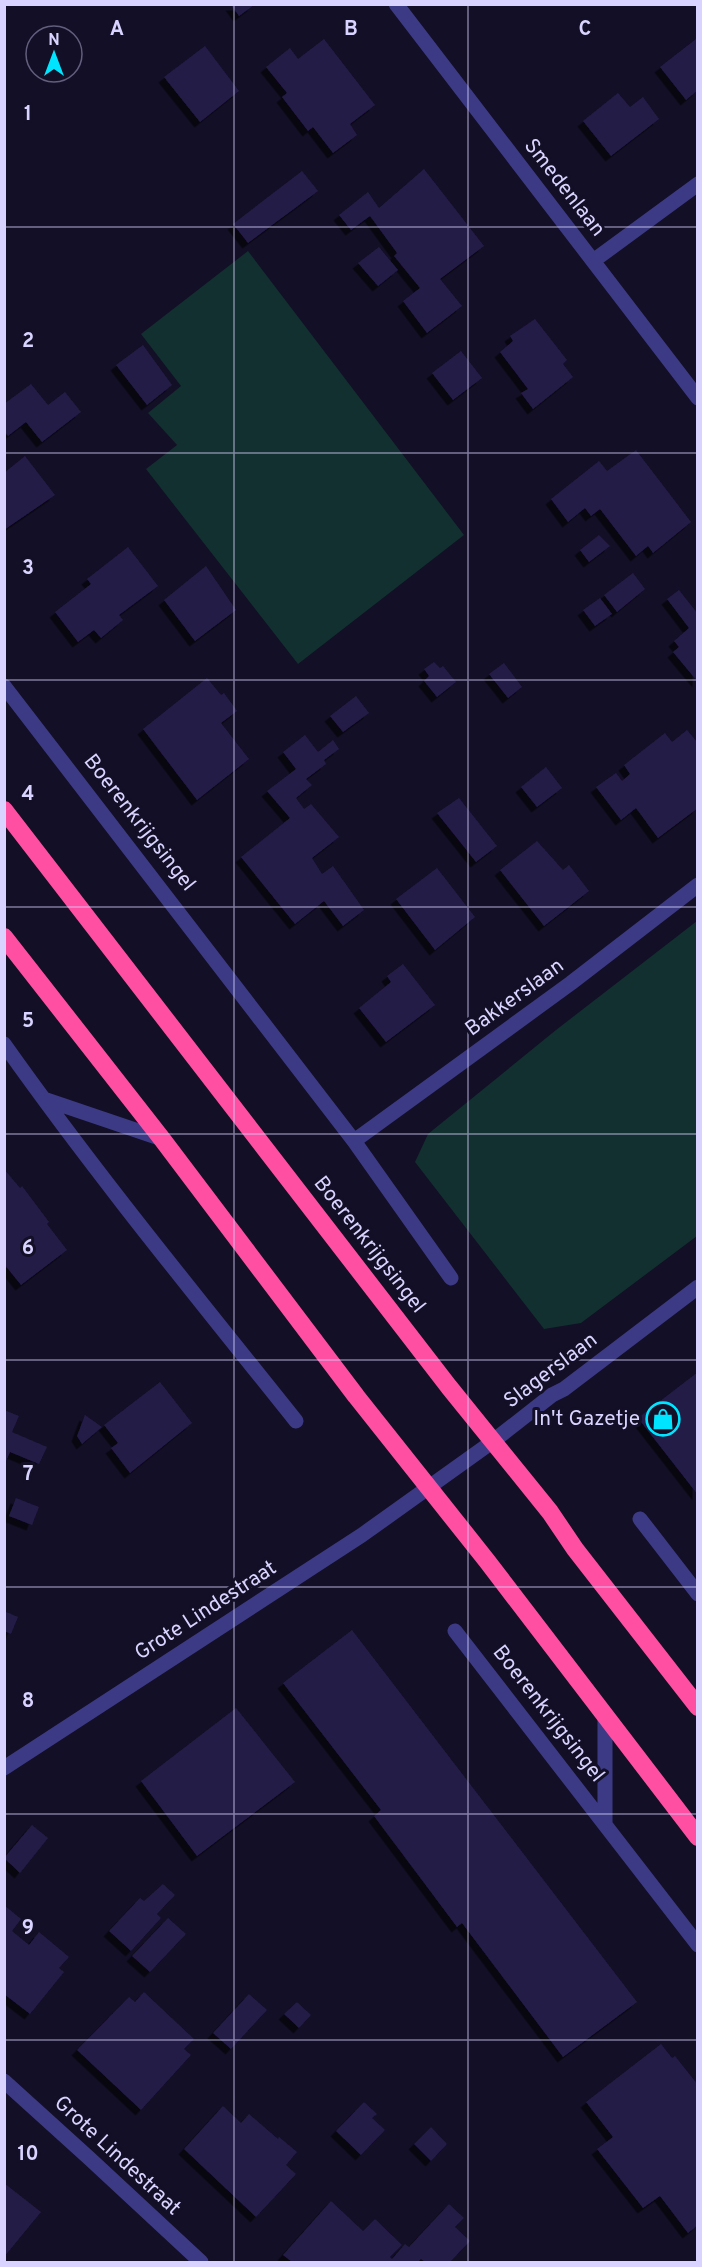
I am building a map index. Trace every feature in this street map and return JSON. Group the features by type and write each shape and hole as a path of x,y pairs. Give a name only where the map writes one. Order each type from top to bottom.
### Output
{"highway":[{"name":"Boerenkrijgsingel","path":"4,810 492,1442 550,1512 575,1549 698,1707"},
{"name":"Boerenkrijgsingel","path":"4,937 698,1837"}],"street":[{"name":"Smedenlaan","path":"396,4 698,398"},
{"path":"593,261 698,184"},
{"name":"Boerenkrijgsingel","path":"4,686 354,1141 451,1278"},
{"name":"Bakkerslaan","path":"354,1141 571,983 698,885"},
{"path":"4,1044 159,1250 296,1421"},
{"path":"44,1100 162,1139"},
{"name":"Slagerslaan","path":"429,1488 698,1287"},
{"name":"Grote Lindestraat","path":"4,1768 363,1535 429,1488"},
{"path":"640,1519 698,1594"},
{"name":"Boerenkrijgsingel","path":"455,1631 698,1945"},
{"name":"Boerenkrijgsingel","path":"605,1717 605,1825"},
{"name":"Grote Lindestraat","path":"4,2081 201,2262"}],"green space":[{"path":"248,251 464,535 298,664 146,469 177,445 148,413 181,386 141,334"},
{"path":"697,921 697,1236 581,1323 544,1329 415,1162 428,1134 556,1030"}],"building":[{"path":"231,5 254,5 239,16"},
{"path":"324,39 375,105 350,124 357,135 333,153 313,127 308,131 282,97 287,93 266,67 290,48 298,59"},
{"path":"696,39 698,41 698,90 686,100 660,67"},
{"path":"205,46 239,91 200,122 164,77"},
{"path":"618,93 630,107 643,97 659,119 611,156 583,121"},
{"path":"424,169 484,246 440,279 462,306 427,333 403,301 420,288 394,256 397,253 370,216 351,230 339,215 368,192 379,208"},
{"path":"302,171 318,191 248,243 233,224"},
{"path":"379,247 398,270 378,286 358,263"},
{"path":"535,319 567,360 563,364 573,377 533,409 521,393 528,389 500,352 513,341 510,336"},
{"path":"143,345 172,385 147,405 116,365"},
{"path":"461,351 482,378 453,400 432,373"},
{"path":"31,384 48,405 65,392 81,412 42,442 26,422 8,436 4,431 4,404"},
{"path":"636,450 691,522 653,553 648,546 636,556 600,509 591,516 585,508 568,522 551,499 599,461 607,471"},
{"path":"25,456 55,495 4,530 4,473"},
{"path":"599,535 610,546 589,562 580,550"},
{"path":"128,547 158,586 119,615 123,620 101,638 94,630 78,642 55,612 91,584 87,579"},
{"path":"206,566 236,610 195,641 164,600"},
{"path":"633,573 645,589 617,612 604,595"},
{"path":"679,590 698,614 698,682 673,652 679,647 674,641 689,628 667,599"},
{"path":"600,598 612,614 595,626 583,610"},
{"path":"434,662 440,668 443,666 456,682 437,697 424,681 429,676 424,669"},
{"path":"504,663 522,687 508,698 489,674"},
{"path":"207,678 221,695 224,693 237,711 221,723 249,759 197,800 143,729"},
{"path":"356,696 369,713 343,732 330,716"},
{"path":"687,730 698,743 698,808 658,838 636,808 621,820 596,787 616,773 622,781 630,774 624,765 665,733 672,742"},
{"path":"305,735 318,752 333,740 339,749 324,760 326,764 306,779 312,785 296,798 304,809 311,804 339,837 312,858 322,874 333,866 364,910 343,926 324,901 295,924 241,857 290,818 267,791 296,769 283,752"},
{"path":"546,767 562,788 537,807 521,787"},
{"path":"459,798 497,846 476,862 437,813"},
{"path":"537,841 563,870 569,865 589,891 544,926 500,870"},
{"path":"437,868 475,917 435,950 396,899"},
{"path":"403,964 435,1005 386,1042 359,1008 391,982 387,976"},
{"path":"4,1169 20,1188 22,1186 67,1250 21,1285 4,1264"},
{"path":"698,1372 698,1495 638,1418"},
{"path":"160,1382 192,1423 130,1473 111,1448 118,1443 104,1425"},
{"path":"4,1410 19,1416 12,1432 47,1447 39,1464 10,1452 4,1466"},
{"path":"85,1415 102,1427 82,1444 77,1436"},
{"path":"16,1498 39,1507 32,1525 9,1516"},
{"path":"4,1611 18,1617 11,1634 4,1631"},
{"path":"352,1630 637,2002 563,2057 462,1923 457,1927 374,1816 381,1810 283,1683"},
{"path":"236,1708 295,1782 197,1856 141,1781"},
{"path":"32,1825 48,1838 20,1873 4,1858"},
{"path":"163,1884 175,1895 157,1914 161,1918 131,1951 109,1931 140,1898 144,1901"},
{"path":"4,1905 21,1919 12,1931 29,1945 39,1932 69,1957 59,1968 64,1972 30,2014 4,1994"},
{"path":"168,1918 186,1934 150,1972 132,1956"},
{"path":"144,1992 194,2039 184,2049 191,2055 141,2110 77,2050 129,1997 135,2002"},
{"path":"249,1994 267,2010 231,2049 213,2033"},
{"path":"297,2002 311,2015 299,2028 284,2014"},
{"path":"661,2044 672,2058 675,2056 698,2085 698,2225 688,2233 660,2196 643,2208 597,2149 613,2137 586,2102"},
{"path":"364,2102 377,2114 372,2118 385,2130 361,2155 336,2131"},
{"path":"223,2106 241,2123 249,2114 297,2152 286,2165 296,2174 256,2217 184,2149"},
{"path":"431,2127 447,2144 431,2161 414,2144"},
{"path":"4,2183 41,2212 4,2257"},
{"path":"331,2201 363,2231 375,2219 402,2245 390,2257 392,2259 405,2244 409,2247 449,2204 464,2218 455,2227 470,2241 450,2262 425,2262 421,2259 418,2262 292,2262 283,2255"}],"place":[{"name":"In't Gazetje","path":"663,1419"}]}
